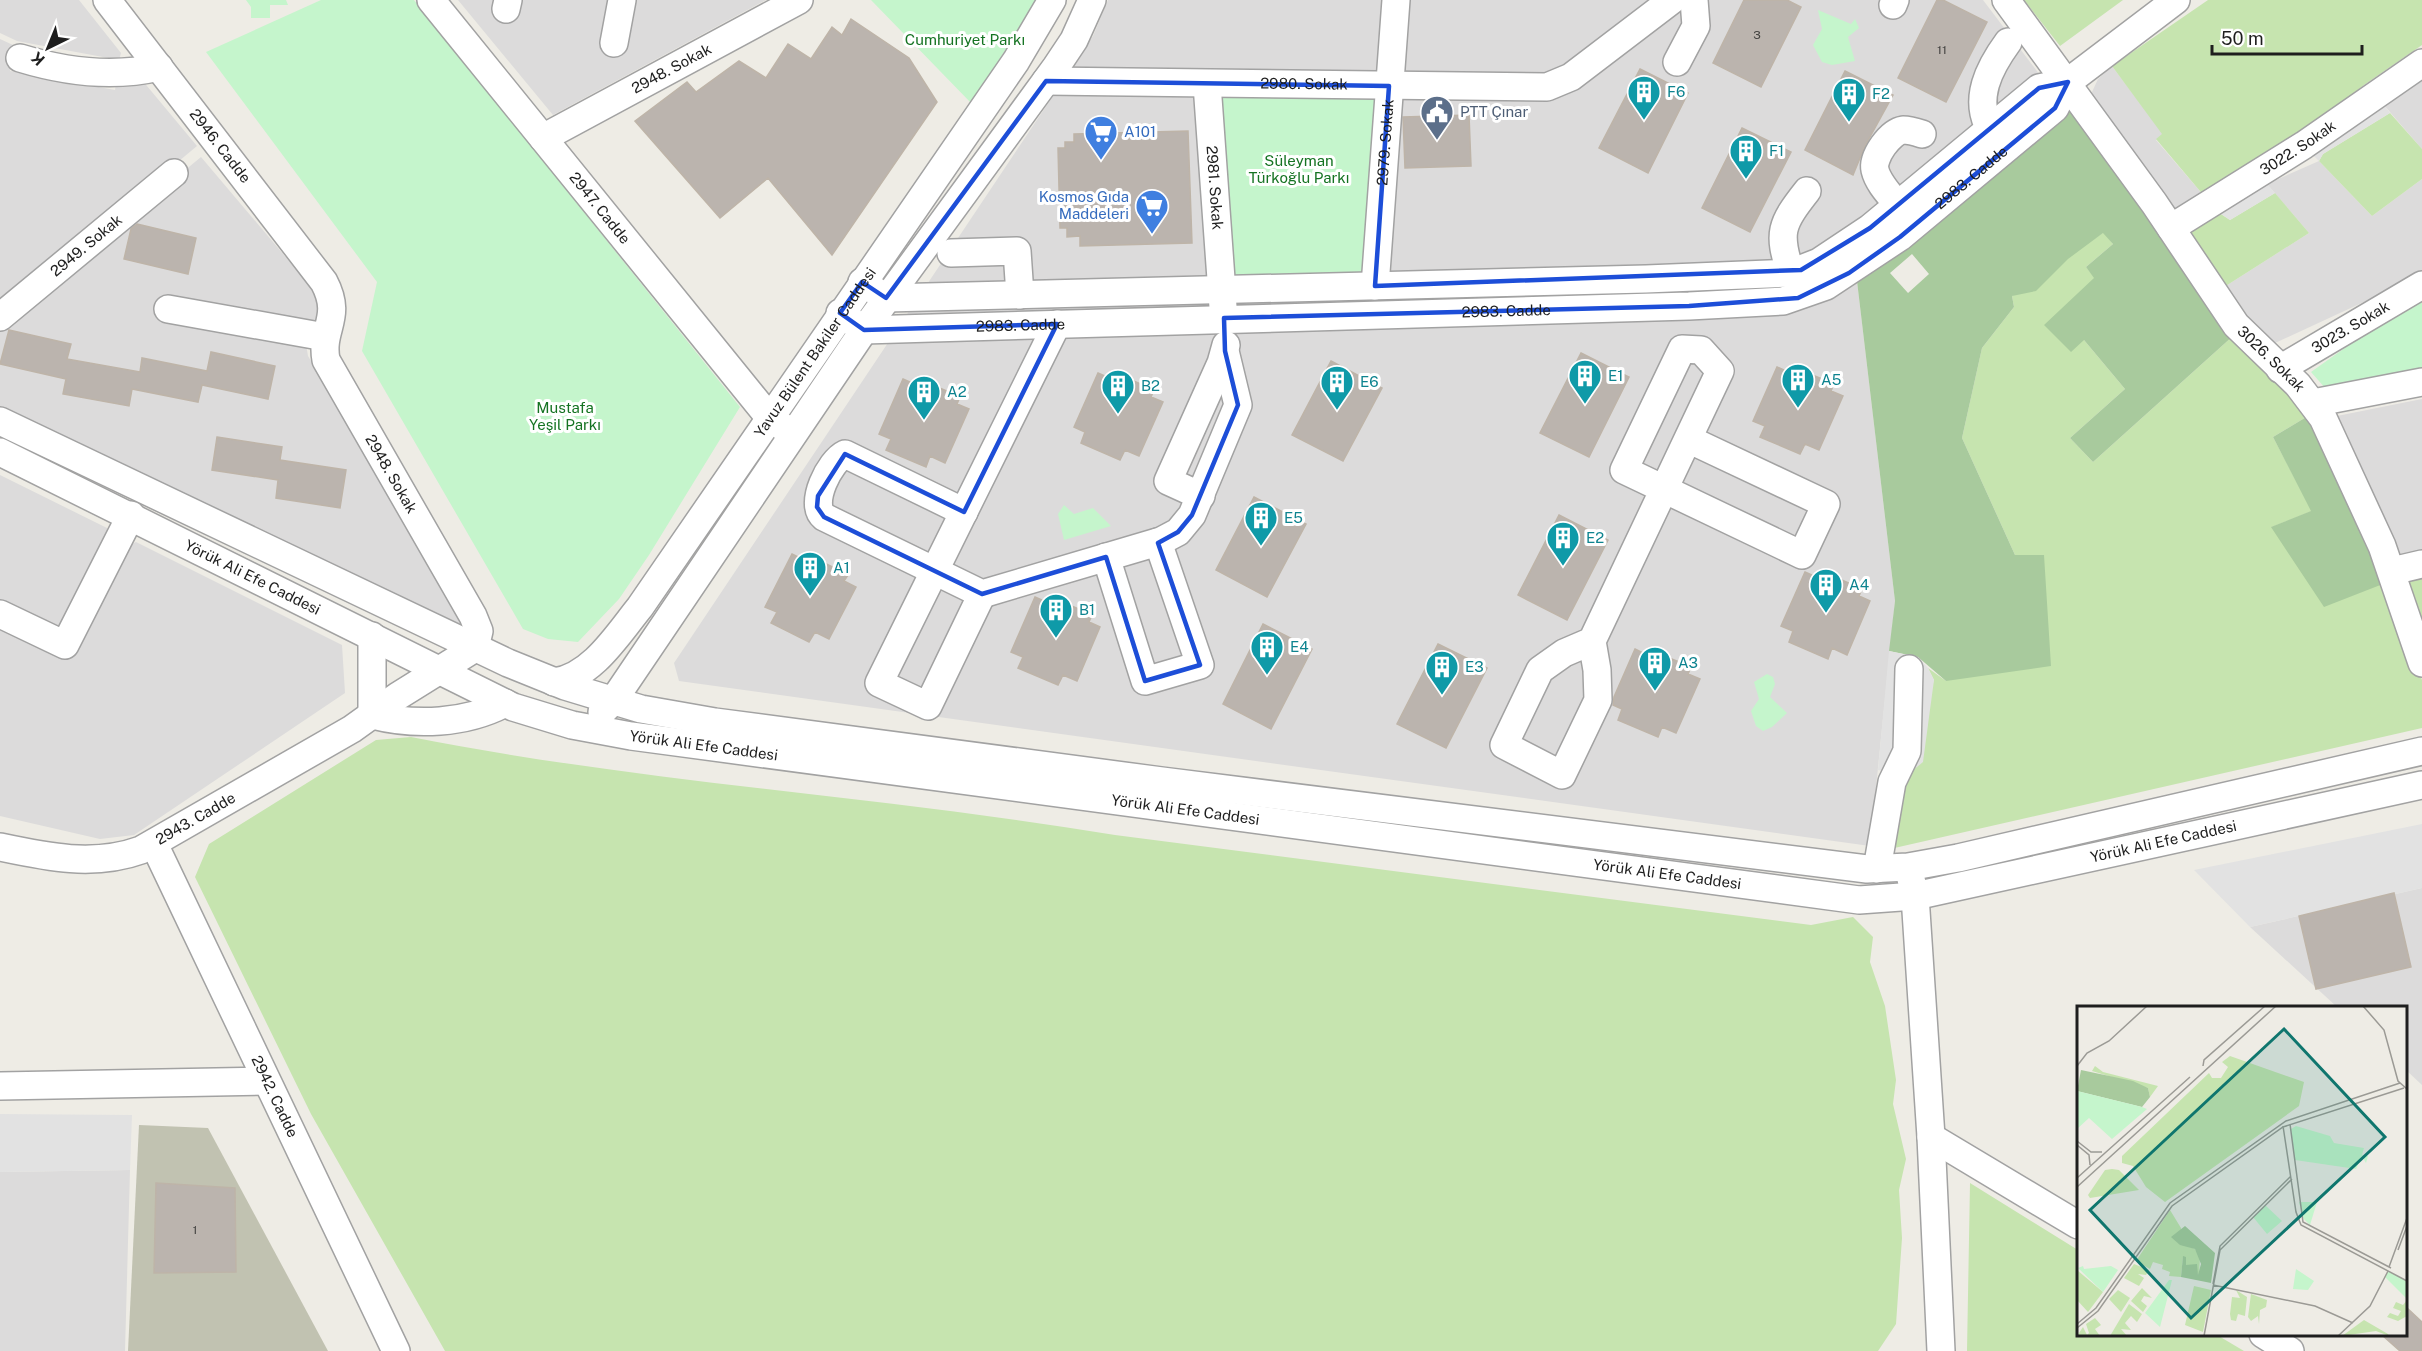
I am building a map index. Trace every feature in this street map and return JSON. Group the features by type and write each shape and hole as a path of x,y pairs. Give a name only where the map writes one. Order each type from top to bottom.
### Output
{"street":[{"name":"2946. Cadde","path":"107,0 320,276 330,295"},
{"name":"2947. Cadde","path":"431,0 769,417 791,434"},
{"path":"614,43 622,0"},
{"name":"2948. Sokak","path":"543,138 799,0"},
{"name":"Yavuz Bülent Bakiler Caddesi","path":"554,682 567,679 581,671 615,637 653,588 840,313 1016,61 1052,0"},
{"name":"Yavuz Bülent Bakiler Caddesi","path":"565,723 591,719 613,701 791,434 886,298 1046,81 1074,40 1092,0"},
{"name":"2979. Sokak","path":"1375,286 1396,0"},
{"path":"1677,62 1696,26 1694,0"},
{"name":"3026. Sokak","path":"2006,0 2068,82 2236,325 2298,385 2313,403 2329,431 2391,571 2422,663"},
{"name":"2983. Cadde","path":"864,330 1689,306 1783,301 1809,275 1898,205 2039,88 2068,82 2175,0"},
{"name":"2980. Sokak","path":"1046,81 1532,88 1560,83 1664,2"},
{"path":"1990,129 1982,109 1984,87 2008,42"},
{"path":"20,58 56,68 96,73 136,72 159,67"},
{"name":"3022. Sokak","path":"2171,228 2304,145 2422,63"},
{"name":"2983. Cadde","path":"886,298 1809,275 1900,237 2055,108 2068,82"},
{"name":"2981. Sokak","path":"1207,84 1223,289 1225,351"},
{"path":"1898,205 1877,176 1875,162 1880,151 1899,132 1905,130 1922,134"},
{"name":"2949. Sokak","path":"0,317 174,173"},
{"path":"1807,191 1788,217 1782,233 1782,245 1809,275"},
{"path":"951,253 1017,251 1020,295"},
{"path":"862,282 886,298"},
{"name":"3023. Sokak","path":"2280,369 2422,285"},
{"name":"2948. Sokak","path":"330,295 333,317 325,337 326,360 476,621 479,632 475,648"},
{"path":"1689,306 1698,329 1698,349"},
{"path":"168,309 325,337"},
{"path":"840,313 864,330"},
{"path":"982,594 928,706 879,683 1057,324"},
{"path":"1592,641 1564,653 1540,670 1504,746 1562,775 1598,700 1598,669 1592,641 1664,489 1688,439 1720,371 1698,349 1684,349 1680,352 1624,470 1664,489 1802,555 1826,504 1688,439"},
{"path":"964,512 845,454 836,461 818,496 818,510 824,517 982,594 1158,542 1175,534 1186,524 1201,496 1238,405 1225,351"},
{"path":"1201,496 1168,480 1225,351"},
{"path":"2313,403 2422,382"},
{"name":"Yörük Ali Efe Caddesi","path":"0,421 475,648 554,682 613,701 689,718 1127,777 1848,868 1877,869 1908,867 1958,858 2422,752"},
{"name":"Yörük Ali Efe Caddesi","path":"0,452 131,515 505,703 565,723 631,736 1841,898 1879,900 1915,896 2422,785"},
{"path":"0,614 65,645 131,515"},
{"path":"1106,557 1146,681 1200,665 1158,542"},
{"path":"2391,571 2422,564"},
{"path":"372,636 372,715 402,721 436,721 473,715 505,703"},
{"name":"2943. Cadde","path":"0,847 38,855 88,860 124,856 154,844 372,715 475,648"},
{"path":"1877,869 1892,782 1907,751 1909,669"},
{"name":"2942. Cadde","path":"154,844 396,1351"},
{"path":"1908,867 1915,896 1931,1137 1941,1351"},
{"path":"0,1086 266,1081"},
{"path":"1931,1137 2077,1224"},
{"path":"2265,1336 2290,1351"}],"highlighted area":[{"path":"1046,81 1389,86 1375,286 1801,270 1870,228 2039,88 2068,82 2055,108 1900,237 1849,273 1798,298 1689,306 1224,318 1225,351 1238,405 1192,515 1178,532 1158,543 1200,665 1145,681 1106,557 982,594 824,517 817,507 818,496 845,454 964,512 1057,324 864,330 840,313 862,282 886,298"}],"shaded area":[{"path":"0,0 79,0 121,53 119,60 17,41 0,33"},
{"path":"458,0 766,0 553,115"},
{"path":"1108,0 1983,0 2068,112 1857,281 1895,601 1870,846 679,681 674,663 1093,36"},
{"path":"0,39 13,45 10,71 115,90 117,79 142,80 197,146 47,271 0,307"},
{"path":"2112,66 2163,134 2156,140 2205,197 2174,211 2096,107 2092,92 2098,79"},
{"path":"2422,76 2422,149 2383,104"},
{"path":"2383,104 2390,113 2323,154 2319,161 2312,154"},
{"path":"201,157 317,294 322,311 306,344 308,356 455,597 465,624 461,629 0,406 0,323"},
{"path":"2319,161 2372,216 2422,179 2422,275 2275,343 2266,340 2221,289 2309,233 2267,184"},
{"path":"2267,184 2275,193 2230,220 2218,212"},
{"path":"2422,399 2422,555 2398,560 2337,416"},
{"path":"0,475 107,528 109,539 126,547 136,542 342,645 345,693 134,835 100,839 0,816"},
{"path":"1889,651 1918,657 1928,668 1934,680 1923,762 1906,776 1878,770"},
{"path":"2422,824 2422,888 2250,927 2194,870"},
{"path":"2422,888 2422,1085 2407,1071 2407,1006 2336,1006 2250,927"},
{"path":"0,1114 132,1115 130,1170 0,1172"},
{"path":"139,1125 208,1128 328,1351 128,1351"},
{"path":"130,1170 125,1351 0,1351 0,1172"}],"green space":[{"path":"246,0 286,0 288,5 270,5 270,18 251,18 251,7"},
{"name":"Mustafa Yeşil Parkı","path":"321,0 414,0 740,407 649,555 619,599 578,642 548,639 523,629 362,351 377,282 206,52"},
{"name":"Cumhuriyet Parkı","path":"871,0 1036,0 972,104"},
{"path":"2024,0 2123,0 2060,46"},
{"path":"2208,0 2422,0 2422,45 2364,85 2277,153 2205,197 2156,139 2162,134 2112,66"},
{"path":"1818,10 1851,24 1855,19 1859,28 1848,37 1855,61 1832,65 1822,62 1813,45 1822,29"},
{"name":"Süleyman Türkoğlu Parkı","path":"1207,84 1389,86 1375,286 1223,289"},
{"path":"2068,112 2072,112 2233,336 2093,462 2070,438 2125,389 2084,340 2071,352 2044,325 2094,278 2086,267 2113,244 2103,233 2068,259 2036,291 2012,296 2014,307 1982,348 1962,438 2015,555 2044,555 2051,666 1946,681 1918,657 1889,651 1895,601 1857,281","holes":["1912,254 1929,274 1908,293 1890,273"]},
{"path":"2390,113 2422,149 2422,179 2372,216 2319,161 2323,154"},
{"path":"2275,193 2309,233 2221,289 2184,231 2218,212 2230,220"},
{"path":"2104,232 2113,244 2086,267 2095,278 2084,340 2125,389 2070,438 2093,462 2233,336 2291,395 2308,416 2273,437 2312,511 2272,527 2388,582 2422,680 2422,728 1890,849 1906,776 1934,680 1928,668 1946,681 2015,555 1962,438 1982,348 2014,307 2012,296"},
{"path":"2422,293 2422,372 2326,389 2311,372"},
{"path":"2308,416 2388,582 2324,607 2271,527 2311,511 2273,437"},
{"path":"1064,505 1074,514 1093,508 1111,526 1064,540 1058,514"},
{"path":"2422,571 2422,643 2407,574"},
{"path":"1767,674 1773,677 1775,684 1770,697 1787,713 1772,727 1763,731 1756,726 1751,711 1759,699 1754,682"},
{"path":"411,737 498,753 674,778 1027,821 1115,835 1811,925 1853,917 1873,937 1870,962 1885,1006 1896,1080 1893,1104 1906,1159 1899,1190 1902,1238 1896,1324 1878,1351 445,1351 311,1114 195,877 209,844 376,740"},
{"path":"1970,1183 2077,1249 2077,1336 2219,1336 2244,1351 1967,1351"}],"building":[{"path":"1744,0 1787,0 1801,7 1761,87 1713,63"},
{"path":"1937,0 1943,0 1987,22 1946,102 1898,78"},
{"path":"851,19 909,58 937,102 832,255 768,178 720,218 635,121 687,82 696,92 739,61 766,78 788,44 811,59 832,27 842,35"},
{"name":"F6","path":"1640,69 1688,93 1648,173 1599,148"},
{"name":"F2","path":"1845,71 1893,95 1865,146 1853,175 1805,150"},
{"name":"PTT Çınar","path":"1469,115 1471,166 1405,168 1403,117"},
{"name":"F1","path":"1742,128 1791,152 1750,232 1702,208"},
{"path":"1188,131 1192,243 1080,246 1080,236 1067,237 1067,228 1060,228 1058,148 1065,148 1065,142 1074,142 1074,134"},
{"path":"137,224 196,238 188,274 124,259 131,229"},
{"path":"9,330 71,344 67,359 140,372 142,358 207,371 211,352 275,366 268,399 202,385 198,402 132,389 129,406 63,394 66,379 0,364"},
{"name":"E1","path":"1581,353 1629,377 1589,457 1540,433"},
{"name":"E6","path":"1331,361 1382,388 1343,461 1292,435"},
{"name":"A5","path":"1777,367 1795,375 1798,369 1834,384 1831,391 1843,396 1819,450 1805,444 1800,454 1760,437 1765,426 1753,421"},
{"name":"B2","path":"1098,373 1116,381 1118,374 1154,390 1151,397 1163,402 1139,456 1125,450 1120,460 1081,443 1085,432 1074,427"},
{"name":"A2","path":"903,379 921,387 924,381 960,397 957,404 969,409 945,463 930,456 926,467 886,450 891,439 879,434"},
{"path":"217,437 282,447 280,460 346,470 340,508 276,498 278,480 212,470"},
{"name":"E5","path":"1254,497 1306,524 1267,597 1216,570"},
{"name":"E2","path":"1559,515 1608,540 1567,620 1518,595"},
{"name":"A1","path":"792,554 810,563 813,557 848,575 844,581 856,587 829,639 815,632 809,642 771,623 777,612 765,607"},
{"name":"A4","path":"1805,572 1823,580 1826,573 1862,589 1859,596 1870,601 1847,655 1832,648 1828,659 1789,642 1793,631 1781,626"},
{"name":"B1","path":"1035,597 1053,605 1056,599 1092,615 1089,622 1100,627 1077,681 1063,675 1058,685 1018,668 1023,657 1011,652"},
{"name":"E4","path":"1263,624 1312,649 1271,729 1223,704"},
{"name":"E3","path":"1438,644 1487,668 1446,748 1397,724"},
{"name":"A3","path":"1635,649 1653,658 1655,652 1691,667 1688,674 1700,679 1676,733 1662,727 1658,737 1618,720 1622,709 1613,705 1614,697"},
{"path":"2394,893 2411,967 2316,989 2299,916"},
{"path":"156,1183 235,1188 236,1272 154,1273"},
{"path":"2407,1308 2422,1322 2422,1351 2400,1351 2383,1336 2407,1336"}],"place":[{"name":"F6","path":"1644,121"},
{"name":"F2","path":"1849,123"},
{"name":"PTT Çınar","path":"1437,141"},
{"name":"A101","path":"1101,161"},
{"name":"F1","path":"1746,180"},
{"name":"Kosmos Gıda Maddeleri","path":"1152,235"},
{"name":"E1","path":"1585,405"},
{"name":"A5","path":"1798,409"},
{"name":"E6","path":"1337,411"},
{"name":"B2","path":"1118,415"},
{"name":"A2","path":"924,421"},
{"name":"E5","path":"1261,547"},
{"name":"E2","path":"1563,567"},
{"name":"A1","path":"810,597"},
{"name":"A4","path":"1826,614"},
{"name":"B1","path":"1056,639"},
{"name":"E4","path":"1267,676"},
{"name":"A3","path":"1655,692"},
{"name":"E3","path":"1442,696"}]}
